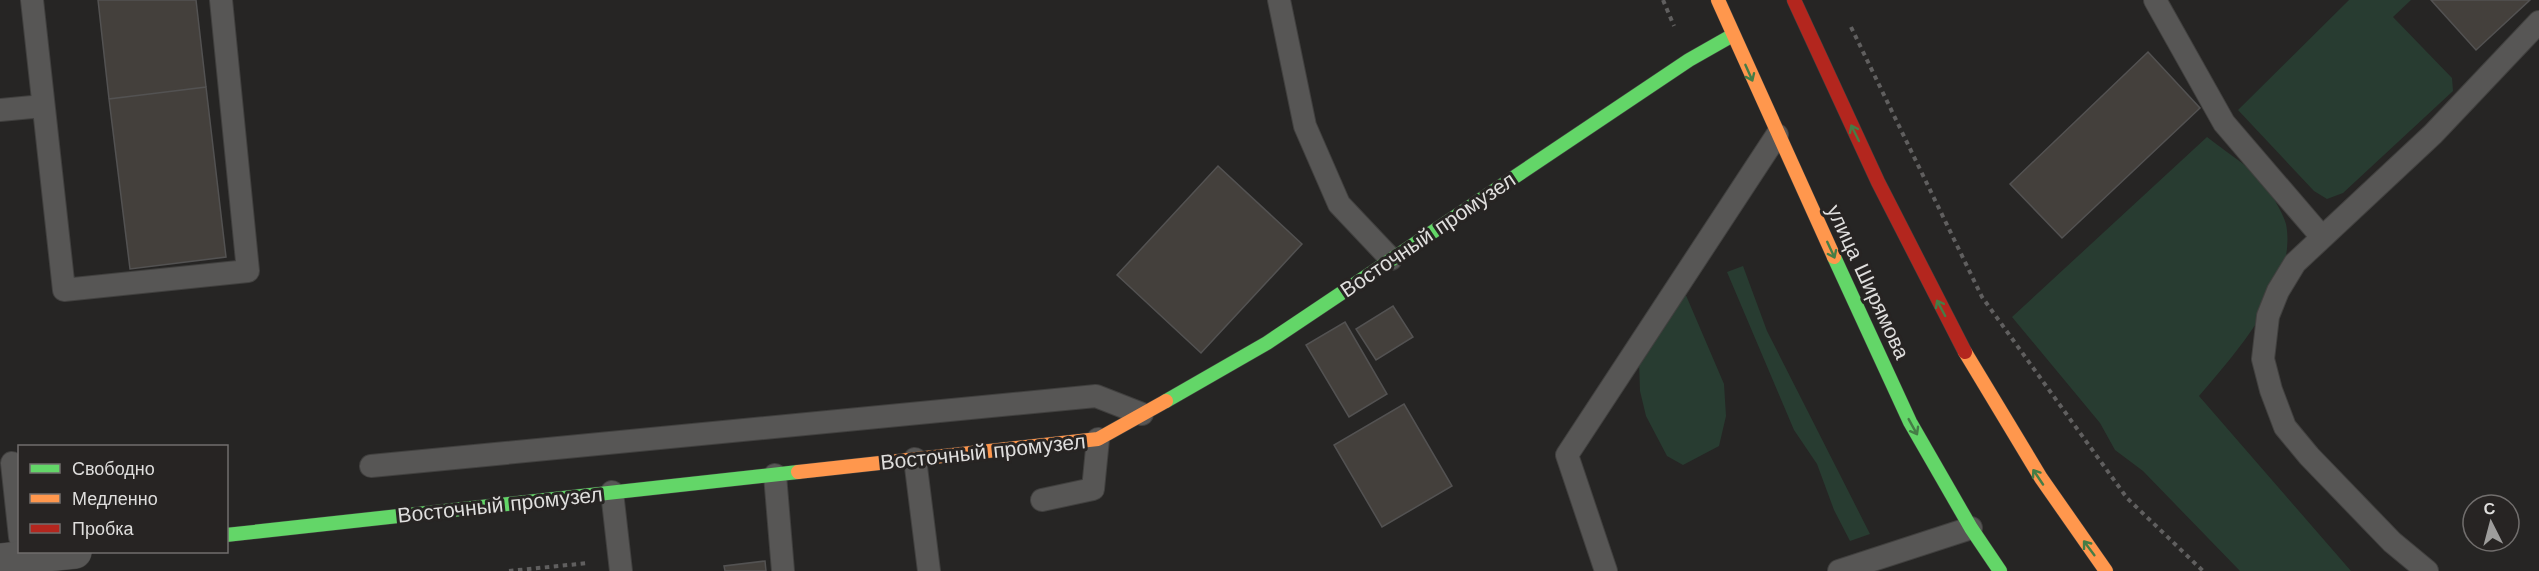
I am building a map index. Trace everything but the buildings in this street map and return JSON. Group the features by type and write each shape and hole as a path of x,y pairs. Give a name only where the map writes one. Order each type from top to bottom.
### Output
{"street":[{"name":"улица Ширямова","path":"1718,0 1777,135 1910,422 1971,528 2000,571"},
{"path":"1794,0 1913,255 1991,400 2071,525 2106,571"},
{"name":"Восточный промузел","path":"228,535 1098,439 1267,343 1689,60 1732,35"}],"lane":[{"path":"32,0 64,290 248,271 221,0"},
{"path":"1279,0 1305,126 1340,204 1391,260"},
{"path":"2155,0 2224,123 2321,236"},
{"path":"2427,571 2392,542 2309,456 2285,427 2271,390 2263,359 2268,316 2277,291 2295,263 2321,236 2433,134 2539,22"},
{"path":"0,110 43,106"},
{"path":"1606,571 1567,455 1777,135"},
{"path":"371,466 1096,396 1142,414"},
{"path":"1042,500 1092,489 1098,439"},
{"path":"915,459 929,571"},
{"path":"12,463 16,551"},
{"path":"775,475 783,571"},
{"path":"612,492 620,566"},
{"path":"1839,571 1971,528"}],"path":[{"path":"1848,21 1982,297 2127,498 2203,571"},
{"path":"509,571 620,566"}],"green space":[{"path":"2349,0 2411,0 2393,17 2452,78 2453,91 2343,193 2327,199 2314,191 2238,110"},
{"path":"2207,137 2245,165 2264,183 2285,220 2287,247 2283,270 2260,317 2246,339 2199,396 2351,571 2240,571 2143,471 2115,450 2100,423 2012,317"},
{"path":"1743,266 1767,331 1870,534 1850,541 1834,510 1817,464 1794,430 1727,272"},
{"path":"1685,293 1724,384 1726,416 1719,446 1683,465 1667,456 1646,416 1640,391 1639,361"}],"traffic: fast":[{"path":"1166,401 1267,343 1689,60 1733,35"},
{"path":"1834,257 1910,422 1971,528 2000,571"},
{"path":"228,535 798,472"}],"traffic: slow":[{"path":"1718,0 1834,257"},
{"path":"1965,352 2041,478 2106,571"},
{"path":"798,472 1098,439 1166,401"}],"traffic: jam":[{"path":"1794,0 1878,182 1965,352"}]}
